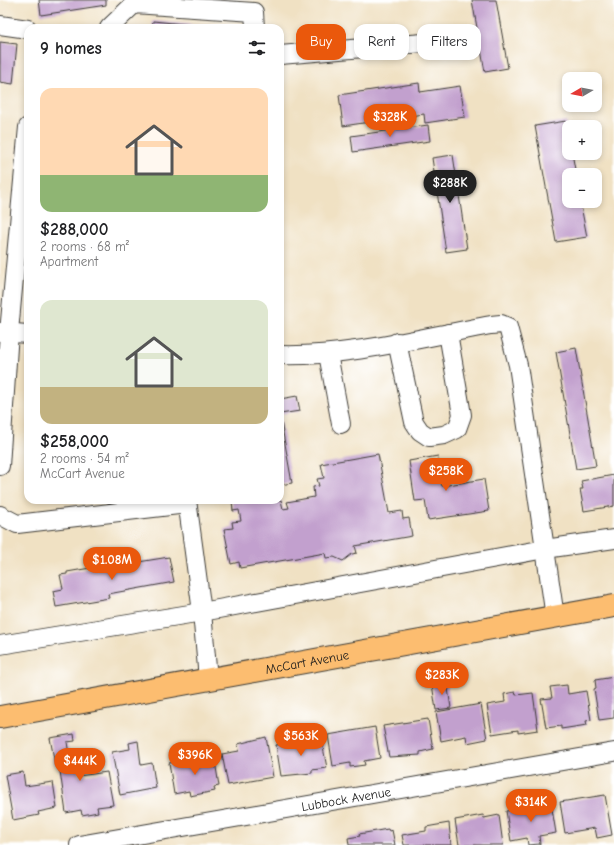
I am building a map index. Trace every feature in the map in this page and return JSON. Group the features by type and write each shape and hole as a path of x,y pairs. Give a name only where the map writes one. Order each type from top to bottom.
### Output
{"main road":[{"name":"McCart Avenue","path":"0,717 614,606"}],"street":[{"path":"113,24 134,4 254,12 255,24"},
{"path":"0,25 24,28"},
{"path":"284,55 417,44"},
{"path":"0,466 4,332 22,254 24,212"},
{"path":"284,355 303,356 328,354 491,324 501,324 508,327 518,365 555,617"},
{"path":"4,332 24,334"},
{"path":"397,342 414,422 420,431 429,437 444,435 457,429 462,415 448,333"},
{"path":"328,354 341,424"},
{"path":"0,515 17,524 122,506 154,504"},
{"path":"187,504 202,612 208,679"},
{"path":"0,645 202,612 545,549 614,539"},
{"name":"Lubbock Avenue","path":"79,845 614,752"}],"building":[{"path":"39,0 106,0 106,5 41,15"},
{"path":"472,0 496,0 508,68 485,72 481,50 481,24 476,24"},
{"path":"153,21 183,24 153,24"},
{"path":"0,42 17,44 13,84 0,82"},
{"path":"419,83 420,92 460,86 465,117 425,123 424,114 343,126 339,95"},
{"path":"562,122 562,160 573,160 575,168 562,168 562,208 581,208 587,237 556,242 535,126"},
{"path":"428,125 430,141 353,152 351,136"},
{"path":"453,155 467,249 446,252 432,158"},
{"path":"576,348 596,466 576,469 556,352"},
{"path":"297,396 300,411 284,413 284,398"},
{"path":"284,438 292,483 284,484"},
{"path":"378,454 389,513 402,511 403,519 409,518 412,536 355,546 357,553 352,554 343,561 334,557 326,558 325,553 240,568 239,562 231,564 224,529 233,528 232,522 241,521 239,510 233,511 232,504 282,504 283,509 289,508 287,502 314,497 313,487 319,486 317,479 324,478 321,464"},
{"path":"438,456 442,486 484,479 489,511 428,520 425,500 415,501 409,461"},
{"path":"614,475 614,506 584,511 580,489 583,489 581,481"},
{"path":"169,557 174,582 108,594 109,598 56,607 53,591 63,589 60,575 67,574 67,572 102,566 102,568"},
{"path":"614,677 614,718 599,720 594,689 596,688 595,680"},
{"path":"447,682 451,708 436,710 432,684"},
{"path":"567,685 568,694 586,691 591,720 586,721 587,725 561,729 561,726 546,728 541,699 552,698 550,687"},
{"path":"515,692 516,695 533,693 538,730 518,733 518,730 492,734 487,705 505,702 504,694"},
{"path":"481,704 487,739 467,743 466,736 441,741 436,712"},
{"path":"428,719 433,749 420,752 420,755 389,757 383,726"},
{"path":"375,727 380,758 364,761 365,765 350,767 350,763 333,766 328,735"},
{"path":"74,734 75,741 67,742 70,761 76,760 79,776 107,772 113,805 97,807 98,812 82,815 81,810 66,813 59,764 55,764 50,738"},
{"path":"266,737 273,777 228,785 222,754 239,751 238,744"},
{"path":"321,737 327,768 312,770 312,773 281,776 276,745"},
{"path":"138,741 141,765 152,763 156,788 120,795 112,752 130,749 129,743"},
{"path":"214,755 219,786 214,787 215,791 190,796 189,791 174,794 169,763"},
{"path":"23,772 25,786 53,782 57,808 38,812 39,815 13,820 5,775"},
{"path":"605,795 612,835 597,838 595,828 565,833 560,802"},
{"path":"542,802 543,805 551,803 556,833 539,836 540,844 528,845 527,838 511,841 506,811 520,809 520,806"},
{"path":"483,815 484,818 499,815 503,845 459,845 455,820"},
{"path":"449,823 451,845 404,845 402,835 426,831 426,827"},
{"path":"388,829 389,831 392,830 395,845 349,845 348,838 360,836 359,834"}]}
